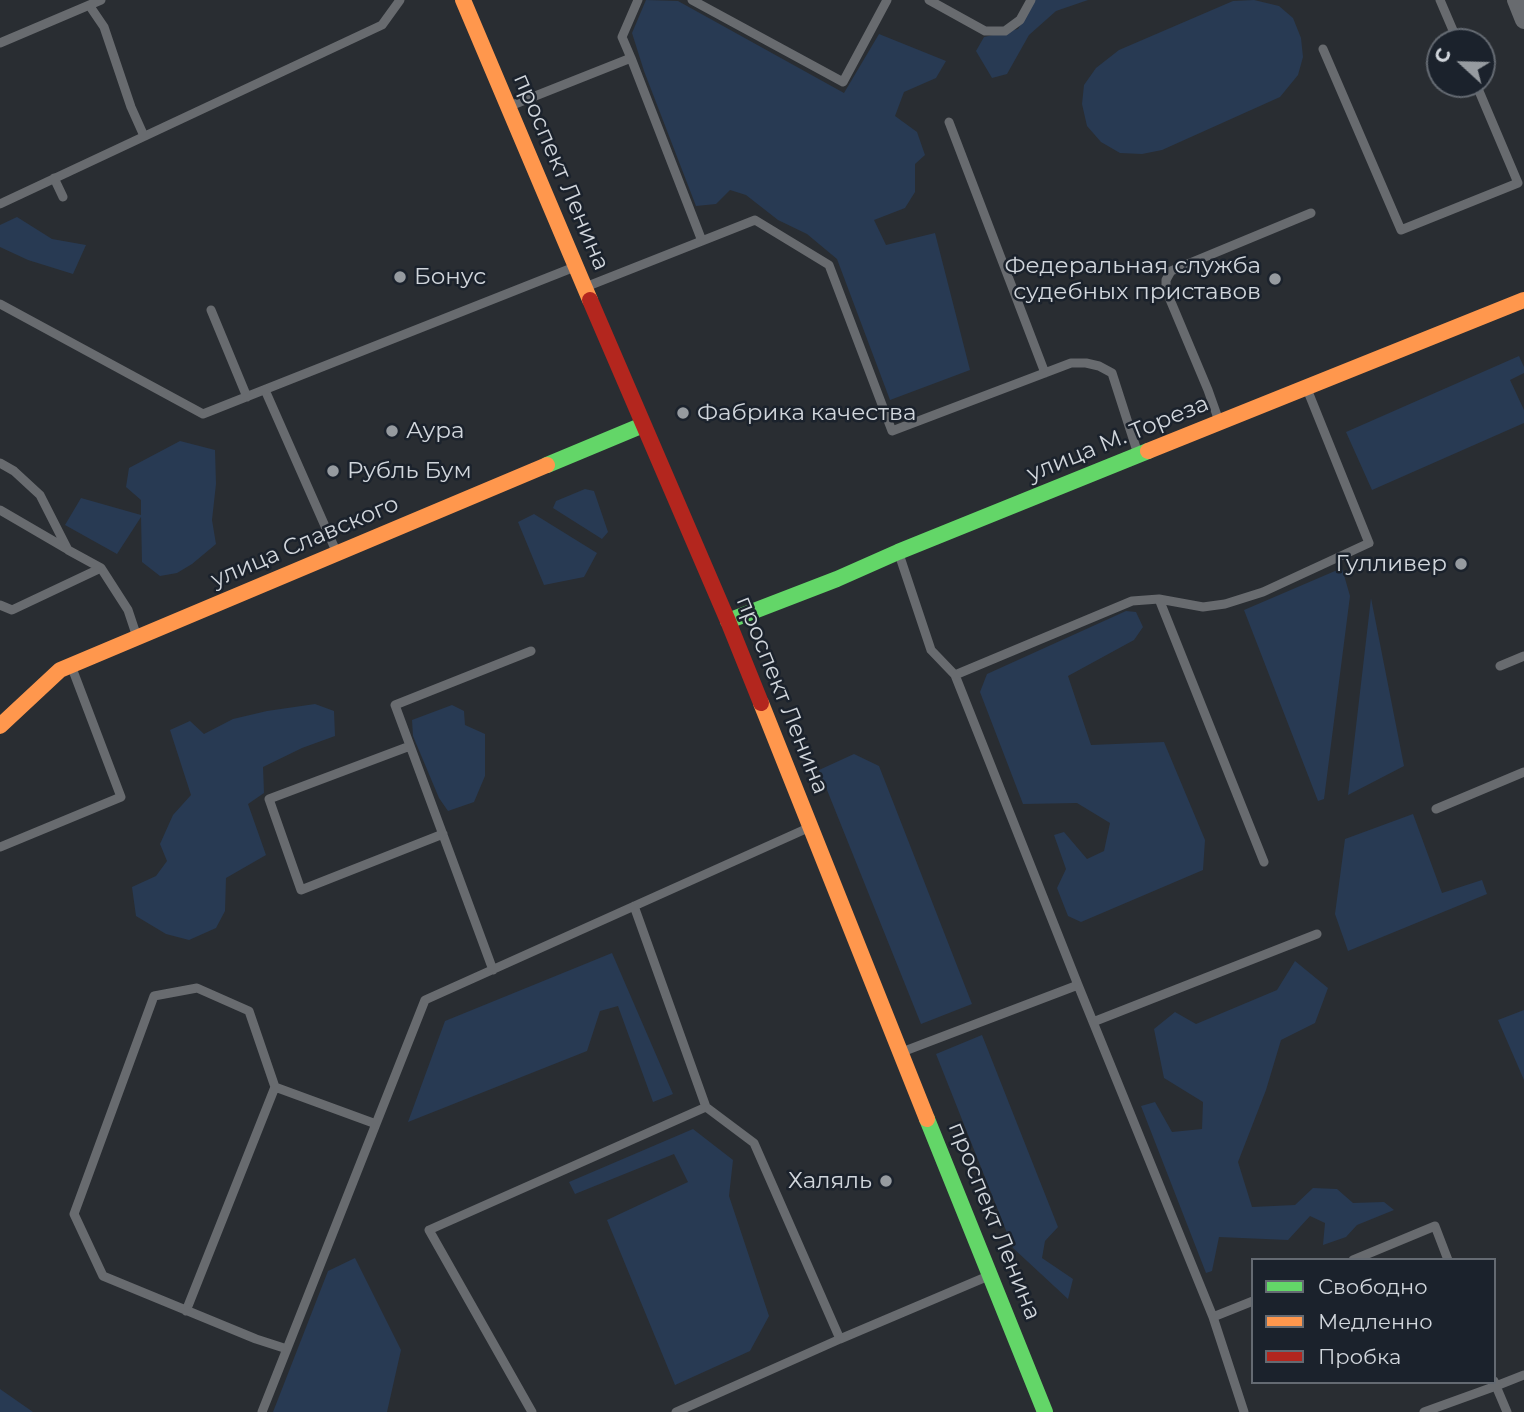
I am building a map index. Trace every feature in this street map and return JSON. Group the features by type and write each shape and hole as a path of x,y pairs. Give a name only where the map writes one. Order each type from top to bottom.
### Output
{"street":[{"name":"проспект Ленина","path":"463,0 729,621 1045,1412"},
{"path":"1516,0 1524,19"},
{"name":"улица М. Тореза","path":"729,621 1524,300"},
{"name":"улица Славского","path":"3,718 60,670 643,425"}],"lane":[{"path":"0,43 101,0"},
{"path":"0,204 382,24 400,0"},
{"path":"638,0 622,37 702,241"},
{"path":"692,0 843,82 887,0"},
{"path":"929,0 985,31 1005,31 1020,20 1031,0"},
{"path":"1440,0 1452,28"},
{"path":"89,5 104,27 131,107 144,136"},
{"path":"1323,49 1401,230 1518,183 1482,98"},
{"path":"509,106 631,58"},
{"path":"949,122 1045,373"},
{"path":"54,178 63,197"},
{"path":"1220,423 1166,290 1166,280 1171,271 1311,213"},
{"path":"585,287 755,220 829,265 892,431 1071,363 1086,363 1112,373 1139,455"},
{"path":"0,304 203,414 576,267"},
{"path":"211,310 247,397"},
{"path":"955,675 1132,601 1159,599 1203,607 1225,604 1263,592 1369,543 1306,388"},
{"path":"265,390 337,553"},
{"path":"0,463 14,471 40,495 68,550"},
{"path":"0,510 101,568 128,610 138,637"},
{"path":"898,552 931,650 955,675 1213,1317 1244,1412"},
{"path":"0,605 12,610 101,568"},
{"path":"1159,599 1264,862"},
{"path":"493,970 395,705 531,651"},
{"path":"1500,666 1524,656"},
{"path":"0,847 121,797 71,665"},
{"path":"410,746 270,799 301,890 443,834"},
{"path":"1436,809 1524,772"},
{"path":"262,1412 425,1000 810,827"},
{"path":"634,906 706,1107 754,1143 840,1339"},
{"path":"1093,1022 1317,934"},
{"path":"901,1052 1078,985"},
{"path":"186,1311 275,1087 249,1011 197,988 154,996 74,1214 103,1276 186,1311 256,1339 287,1349"},
{"path":"275,1087 376,1124"},
{"path":"532,1412 429,1230 706,1107"},
{"path":"1358,1258 1435,1226 1447,1258"},
{"path":"676,1412 991,1275"},
{"path":"1213,1317 1251,1302"},
{"path":"1496,1383 1524,1375"},
{"path":"1424,1412 1493,1384"},
{"path":"1495,1384 1507,1412"}],"shaded area":[{"path":"646,0 678,1 844,93 879,34 946,61 936,78 904,92 895,116 917,132 925,155 915,164 915,192 905,208 874,220 886,245 935,233 970,370 890,400 837,259 807,234 778,220 746,195 730,190 716,204 696,206 632,33"},
{"path":"1035,0 1088,0 1056,11 1029,35 1007,74 992,78 976,51 984,37 1018,29"},
{"path":"1254,0 1279,6 1293,18 1301,38 1303,57 1298,75 1280,97 1162,150 1142,154 1120,153 1101,142 1087,126 1082,104 1084,85 1096,68 1119,50 1233,1"},
{"path":"17,217 52,239 86,245 73,274 28,260 0,247 0,225"},
{"path":"1519,356 1524,373 1510,380 1524,410 1524,423 1372,490 1346,432"},
{"path":"180,441 215,450 216,484 212,520 216,544 192,564 177,573 160,576 142,562 141,517 117,554 65,525 81,498 141,515 141,500 126,487 129,468"},
{"path":"585,489 594,491 608,532 602,539 553,508 556,501"},
{"path":"534,514 597,553 584,577 544,585 518,522"},
{"path":"1342,568 1350,596 1324,799 1318,801 1244,610"},
{"path":"1371,598 1404,766 1348,795"},
{"path":"1126,611 1136,612 1143,627 1134,640 1068,676 1091,745 1164,742 1205,840 1203,870 1081,922 1068,916 1057,888 1066,869 1054,835 1064,832 1087,859 1104,851 1110,823 1077,803 1023,804 980,692 987,674"},
{"path":"315,704 334,711 335,736 263,767 264,793 248,804 266,855 226,878 225,911 216,928 189,940 166,934 136,916 132,887 156,876 167,861 160,844 173,815 191,795 170,730 190,721 204,734 233,719"},
{"path":"452,705 464,711 465,725 485,734 485,776 474,802 448,811 439,798 413,736 412,720"},
{"path":"854,754 879,766 972,1004 921,1024 819,770"},
{"path":"1413,814 1442,893 1482,880 1487,894 1348,951 1335,914 1345,839"},
{"path":"612,953 673,1094 653,1102 618,1006 600,1011 587,1051 408,1122 445,1021"},
{"path":"1295,961 1328,988 1315,1023 1281,1040 1266,1090 1238,1162 1252,1207 1295,1205 1313,1188 1337,1189 1353,1203 1384,1202 1394,1210 1357,1225 1346,1237 1323,1245 1325,1223 1310,1216 1288,1240 1219,1237 1212,1271 1206,1273 1141,1106 1155,1102 1172,1132 1202,1129 1203,1102 1164,1078 1154,1029 1175,1012 1196,1024 1277,990"},
{"path":"1524,1010 1524,1080 1498,1020"},
{"path":"982,1035 1058,1227 1045,1241 1042,1258 1073,1279 1068,1299 1013,1248 936,1054"},
{"path":"693,1129 733,1160 729,1196 769,1316 750,1351 675,1385 607,1220 688,1182 674,1154 575,1194 569,1182"},
{"path":"355,1258 401,1350 387,1412 273,1412 328,1271"},
{"path":"0,1389 33,1412 0,1412"}],"traffic: fast":[{"path":"547,465 643,425"},
{"path":"728,621 1148,451"},
{"path":"927,1119 1045,1412"}],"traffic: slow":[{"path":"463,0 590,300"},
{"path":"1148,451 1524,300"},
{"path":"0,726 60,670 547,465"},
{"path":"761,703 927,1119"}],"traffic: jam":[{"path":"590,300 761,703"}],"place":[{"name":"Бонус","path":"400,277"},
{"name":"Федеральная служба судебных приставов","path":"1275,279"},
{"name":"Фабрика качества","path":"683,413"},
{"name":"Аура","path":"392,431"},
{"name":"Рубль Бум","path":"333,471"},
{"name":"Гулливер","path":"1461,564"},
{"name":"Халяль","path":"886,1181"}]}
